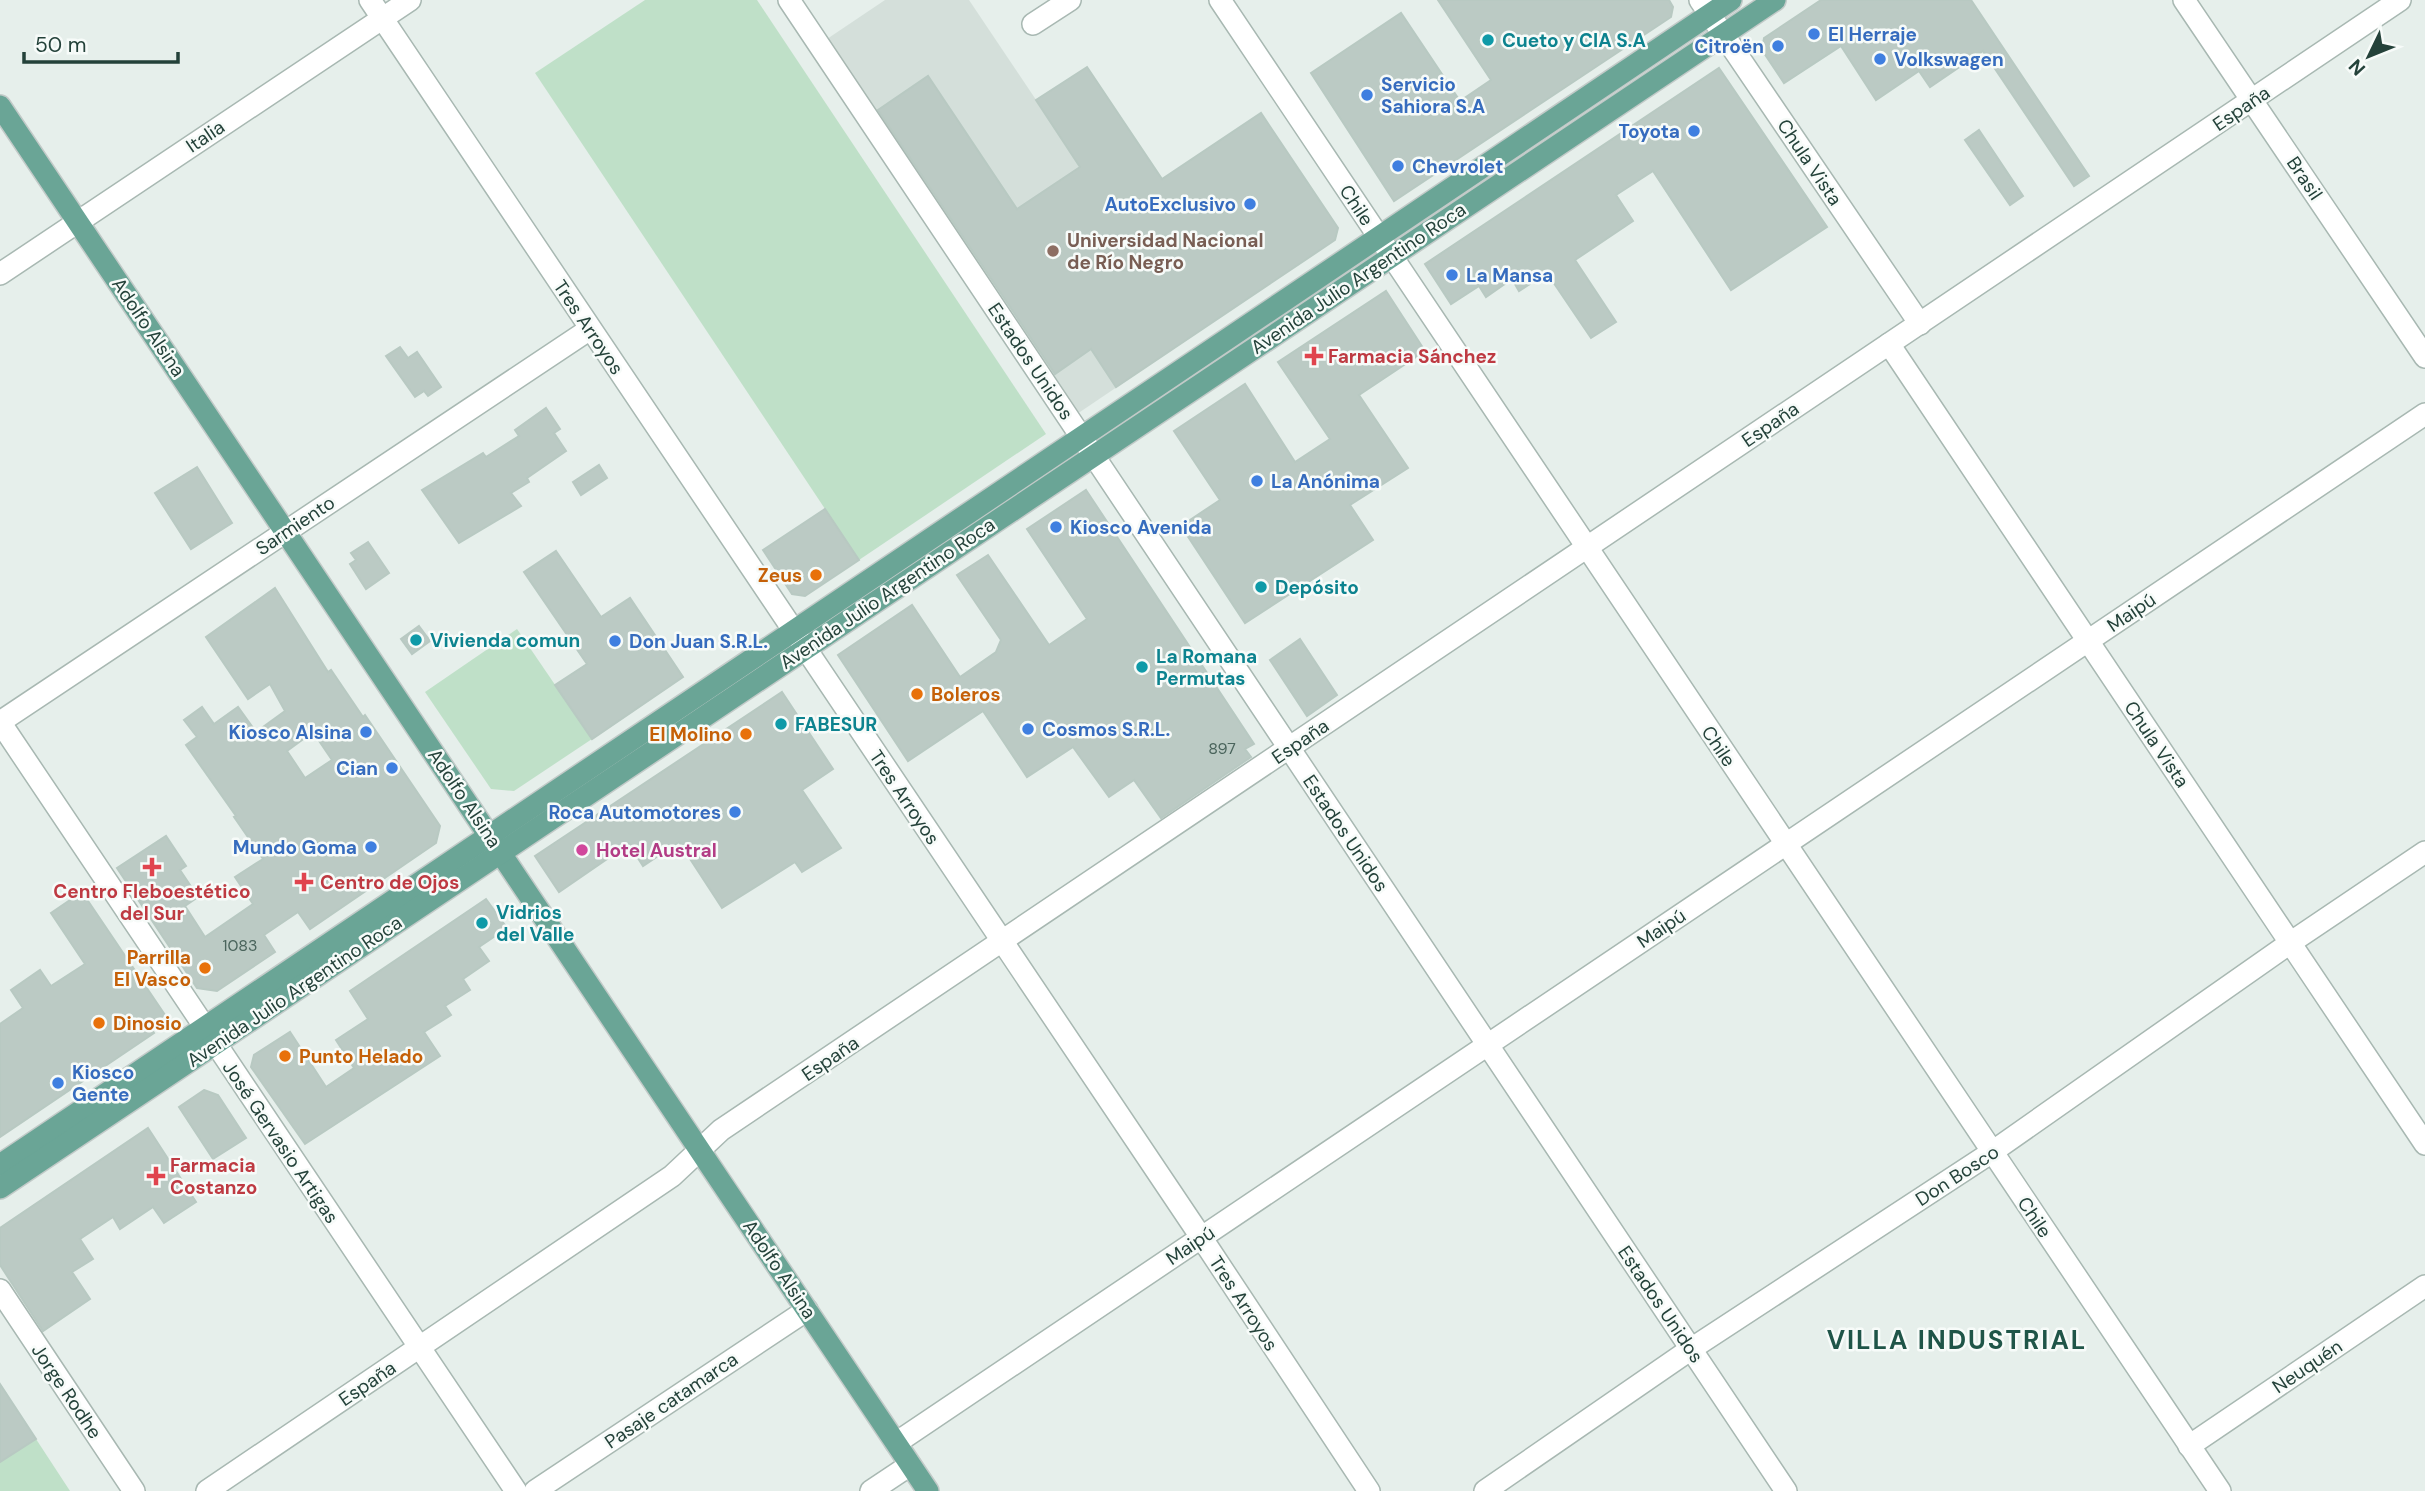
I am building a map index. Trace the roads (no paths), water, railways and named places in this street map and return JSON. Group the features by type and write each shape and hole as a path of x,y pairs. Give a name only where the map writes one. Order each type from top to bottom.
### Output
{"main road":[{"name":"Avenida Julio Argentino Roca","path":"0,1188 210,1035 799,639 1082,437 1378,237 1705,7 1731,0"},
{"name":"Avenida Julio Argentino Roca","path":"799,639 1094,455 1775,0"},
{"name":"Adolfo Alsina","path":"0,106 928,1491"},
{"name":"Avenida Julio Argentino Roca","path":"0,1165 210,1035"}],"street":[{"name":"Tres Arroyos","path":"370,0 1369,1491"},
{"name":"Italia","path":"0,274 410,0"},
{"name":"Estados Unidos","path":"789,0 1786,1491"},
{"path":"1033,24 1070,0"},
{"name":"Chile","path":"1220,0 2220,1491"},
{"name":"Brasil","path":"2184,0 2425,357"},
{"name":"España","path":"207,1491 672,1176 721,1130 2400,0"},
{"name":"Chula Vista","path":"1705,7 1920,324"},
{"name":"Sarmiento","path":"0,722 590,329"},
{"name":"Chula Vista","path":"1889,344 2425,1144"},
{"name":"Maipú","path":"896,1443 2425,414"},
{"name":"José Gervasio Artigas","path":"0,722 516,1491"},
{"name":"Don Bosco","path":"1485,1491 1691,1349 1992,1152 2425,852"},
{"name":"Neuquén","path":"2189,1446 2425,1286"},
{"name":"Jorge Rodhe","path":"0,1290 134,1491"},
{"name":"Pasaje catamarca","path":"535,1491 807,1310"},
{"path":"871,1491 910,1465"}],"place":[{"name":"El Herraje","path":"1814,34"},
{"name":"Cueto y CIA S.A","path":"1488,40"},
{"name":"Citroën","path":"1778,46"},
{"name":"Volkswagen","path":"1880,59"},
{"name":"Servicio Sahiora S.A","path":"1367,95"},
{"name":"Toyota","path":"1694,131"},
{"name":"Chevrolet","path":"1398,166"},
{"name":"AutoExclusivo","path":"1250,204"},
{"name":"Universidad Nacional de Río Negro","path":"1053,251"},
{"name":"La Mansa","path":"1452,275"},
{"name":"Farmacia Sánchez","path":"1314,356"},
{"name":"La Anónima","path":"1257,481"},
{"name":"Kiosco Avenida","path":"1056,527"},
{"name":"Zeus","path":"816,575"},
{"name":"Depósito","path":"1261,587"},
{"name":"Vivienda comun","path":"416,640"},
{"name":"Don Juan S.R.L.","path":"615,641"},
{"name":"La Romana Permutas","path":"1142,667"},
{"name":"Boleros","path":"917,694"},
{"name":"FABESUR","path":"781,724"},
{"name":"Cosmos S.R.L.","path":"1028,729"},
{"name":"Kiosco Alsina","path":"366,732"},
{"name":"El Molino","path":"746,734"},
{"name":"Cian","path":"392,768"},
{"name":"Roca Automotores","path":"735,812"},
{"name":"Mundo Goma","path":"371,847"},
{"name":"Hotel Austral","path":"582,850"},
{"name":"Centro Fleboestético del Sur","path":"152,867"},
{"name":"Centro de Ojos","path":"304,882"},
{"name":"Vidrios del Valle","path":"482,923"},
{"name":"Parrilla El Vasco","path":"205,968"},
{"name":"Dinosio","path":"99,1023"},
{"name":"Punto Helado","path":"285,1056"},
{"name":"Kiosco Gente","path":"58,1083"},
{"name":"Farmacia Costanzo","path":"156,1176"}],"district":[{"name":"VILLA INDUSTRIAL","path":"1957,1340"}]}
